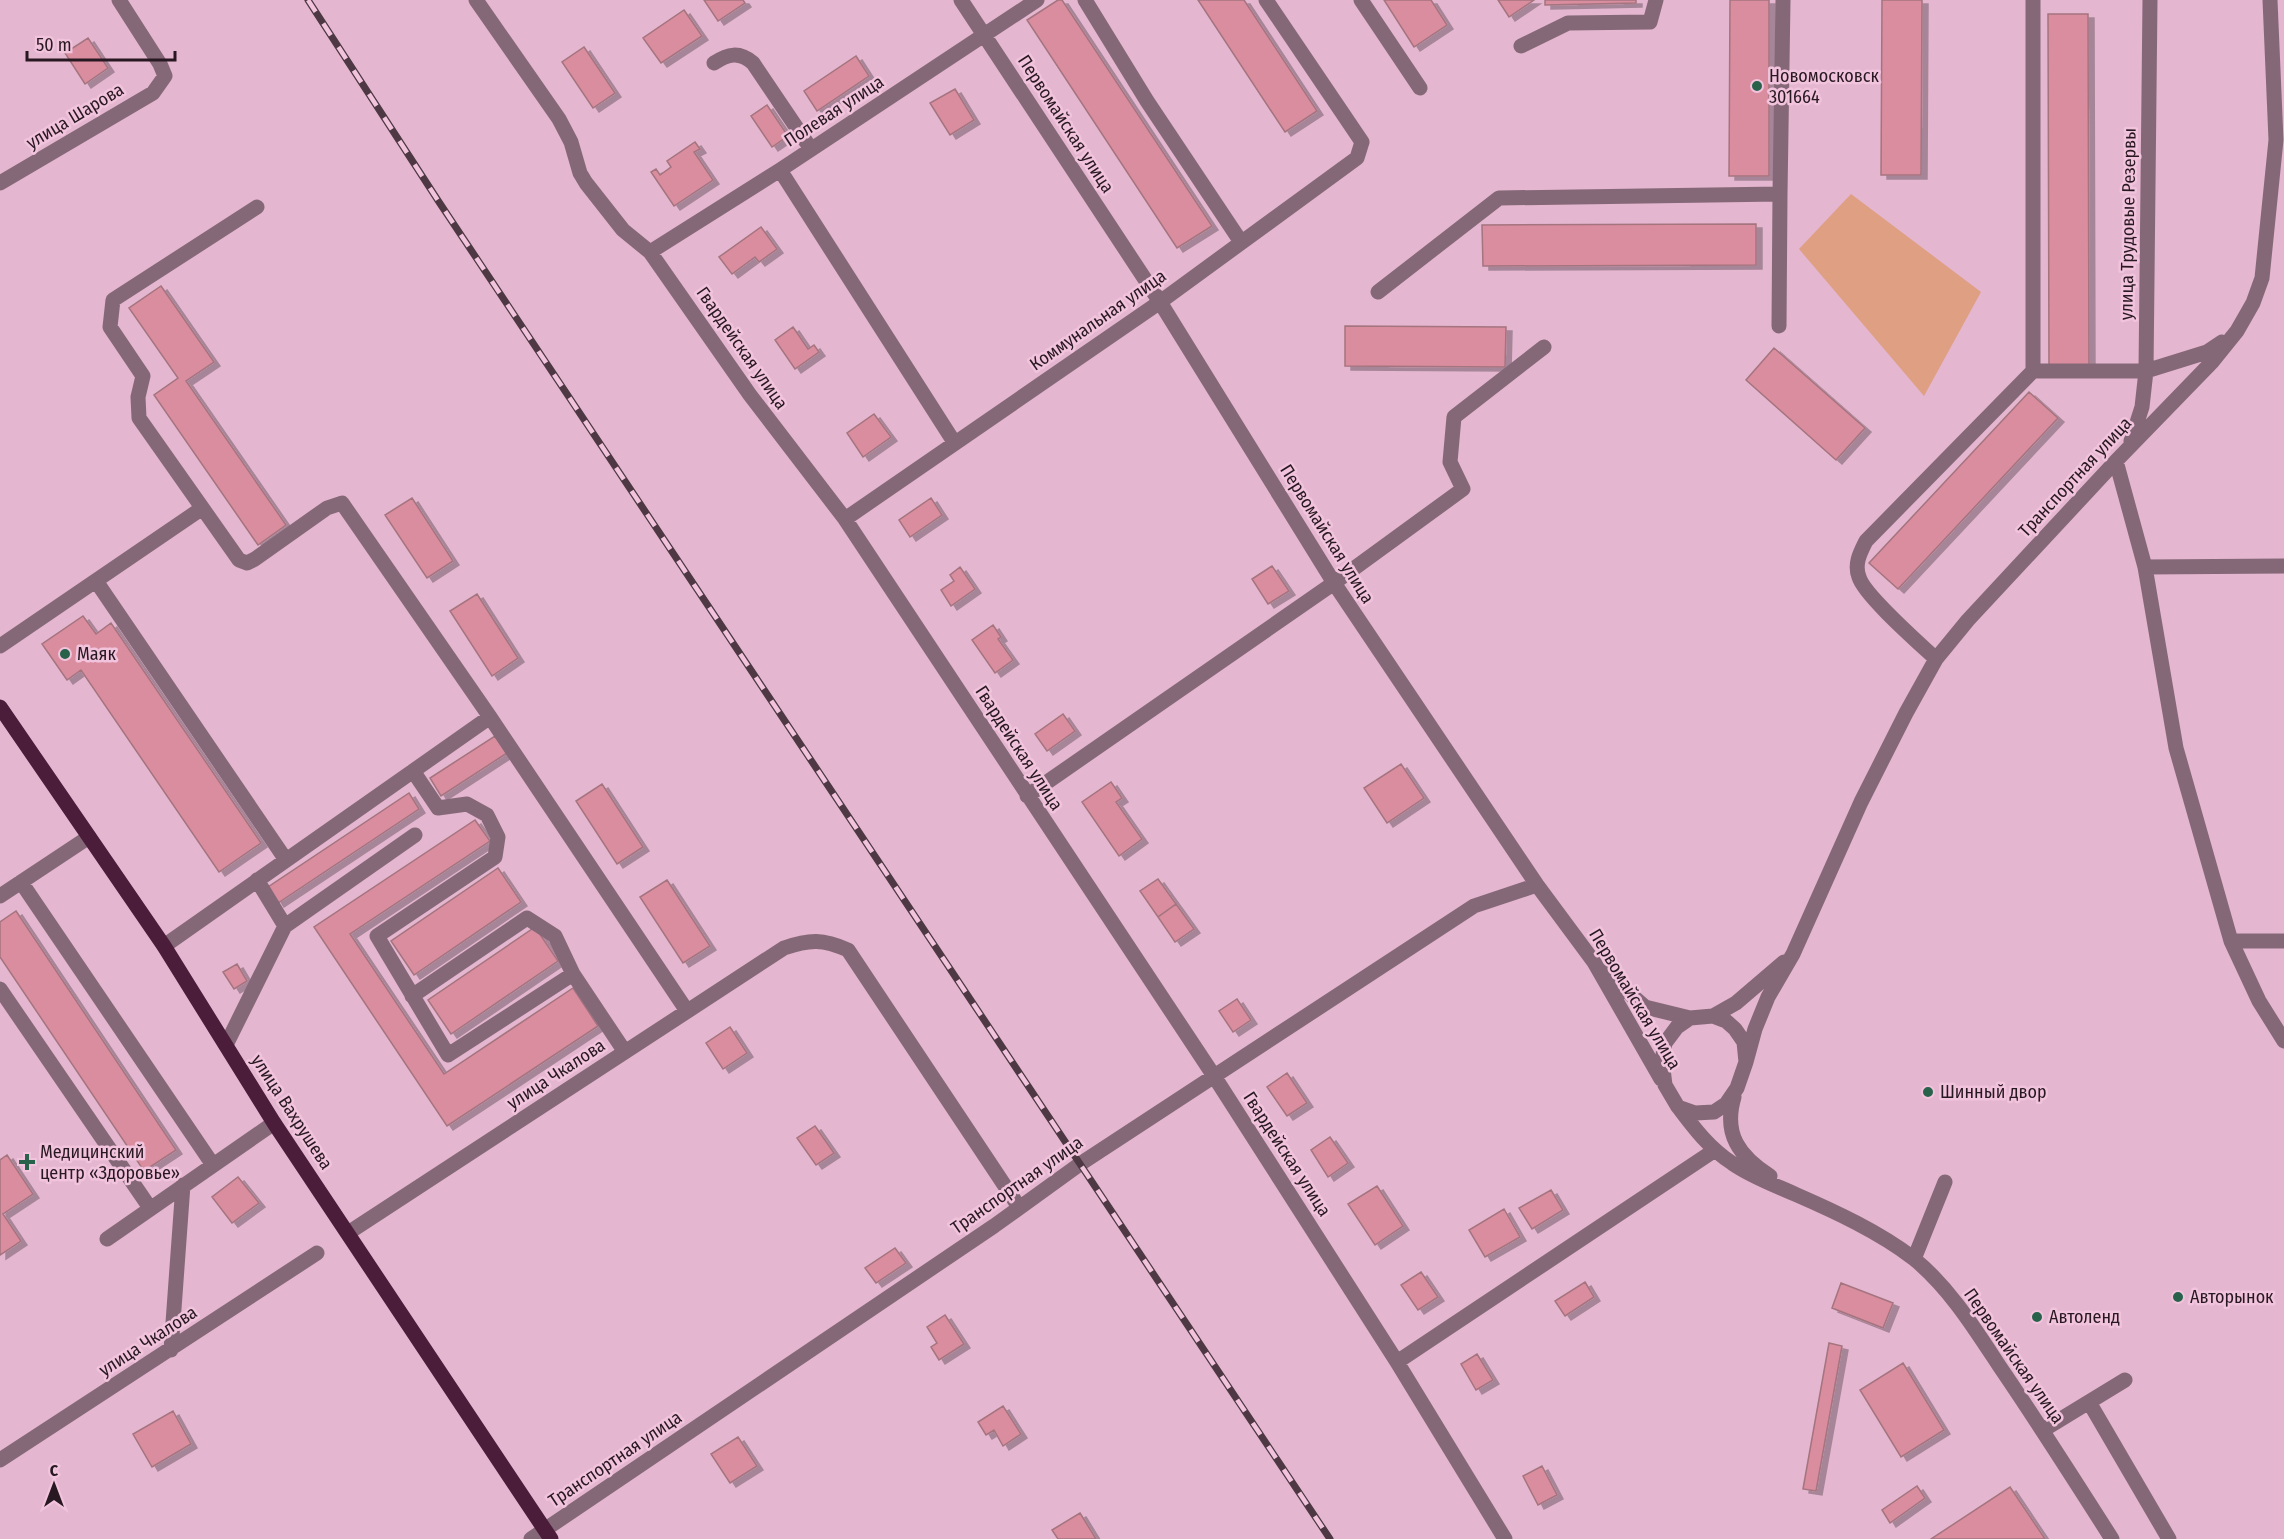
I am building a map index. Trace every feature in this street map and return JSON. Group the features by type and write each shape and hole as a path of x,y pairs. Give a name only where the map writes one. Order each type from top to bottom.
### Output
{"main road":[{"name":"улица Вахрушева","path":"0,707 5,727 89,837 164,946 274,1123 548,1534"}],"street":[{"name":"улица Шарова","path":"0,183 153,93 165,76 160,64 119,0"},
{"name":"Гвардейская улица","path":"476,0 559,119 568,135 580,173 586,183 623,230 650,252 750,395 845,519 1214,1076 1397,1362 1505,1539"},
{"name":"Первомайская улица","path":"961,0 1160,302 1334,583 1537,885 1594,962 1665,1085"},
{"name":"Полевая улица","path":"650,252 780,170 1037,0"},
{"path":"1085,0 1152,110 1241,242"},
{"name":"Коммунальная улица","path":"845,519 1160,302 1357,158 1362,142 1266,0"},
{"path":"1361,0 1420,88"},
{"path":"1521,46 1568,23 1650,22 1656,0"},
{"path":"1779,326 1783,0"},
{"path":"1936,659 1870,594 1859,577 1857,559 1866,541 2033,371 2033,0"},
{"name":"улица Трудовые Резервы","path":"2129,447 2140,415 2146,370 2150,0"},
{"name":"Транспортная улица","path":"1746,1062 1755,1029 1768,997 1793,954 1861,802 1936,659 1968,620 2116,460 2205,370 2237,331 2253,303 2262,278 2280,140 2270,0"},
{"path":"714,63 724,56 733,54 746,57 753,63 812,149"},
{"path":"780,170 954,442"},
{"path":"1378,292 1499,198 1780,194"},
{"path":"257,207 113,300 110,327 143,376 138,397 139,417 201,509 239,560 247,563 327,508 342,502 490,717 687,1011"},
{"path":"2033,371 2146,370 2207,352 2237,331"},
{"path":"1027,796 1334,583 1463,489 1450,462 1454,417 1544,347"},
{"path":"2116,460 2145,567 2176,748 2231,941 2259,1001 2284,1041"},
{"path":"0,646 201,509"},
{"path":"2145,567 2284,566"},
{"path":"96,581 286,860"},
{"path":"164,946 490,717"},
{"path":"413,771 438,808 467,804 487,815 498,837 495,857 376,936 448,1055 573,974"},
{"path":"226,1045 285,926 415,835"},
{"path":"0,896 89,837"},
{"path":"257,880 285,926"},
{"path":"21,882 213,1165"},
{"name":"Транспортная улица","path":"531,1539 548,1534 1080,1164 1474,906 1537,885"},
{"path":"412,996 527,918 555,936 573,974 625,1052"},
{"name":"улица Чкалова","path":"348,1233 784,948 807,940 830,942 848,950 1019,1207"},
{"path":"2231,941 2284,941"},
{"path":"1594,962 1645,1007 1690,1018 1713,1016 1736,1003 1793,954"},
{"path":"0,989 150,1208"},
{"path":"1713,1016 1725,1021 1735,1029 1744,1042 1746,1062 1729,1113 1732,1134 1737,1146 1766,1174 1800,1196"},
{"path":"1690,1018 1677,1027 1665,1043 1662,1061 1665,1085 1678,1107 1695,1113 1714,1112 1726,1104 1737,1088"},
{"name":"Первомайская улица","path":"1678,1107 1715,1150 1731,1162 1756,1178 1800,1196 1891,1243 1914,1259 1965,1314 2043,1430 2112,1539"},
{"path":"107,1239 274,1123"},
{"path":"1397,1362 1715,1150"},
{"path":"1914,1259 1946,1182"},
{"path":"171,1350 183,1185"},
{"name":"улица Чкалова","path":"0,1460 317,1254"},
{"path":"2043,1430 2125,1380"},
{"path":"2089,1402 2169,1539"}],"shaded area":[{"path":"1851,194 1981,292 1924,396 1799,249"}],"building":[{"path":"704,0 743,0 745,3 718,21"},
{"path":"1058,0 1062,0 1212,226 1177,248 1027,20"},
{"path":"1198,0 1244,0 1317,111 1285,132"},
{"path":"1384,0 1431,0 1447,25 1414,47"},
{"path":"1498,0 1534,0 1509,17"},
{"path":"1545,0 1636,0 1636,3 1545,5"},
{"path":"1730,0 1769,0 1769,176 1729,176"},
{"path":"1882,0 1922,0 1921,175 1881,175"},
{"path":"684,10 702,36 661,63 643,38"},
{"path":"2048,14 2088,14 2089,368 2049,368"},
{"path":"88,38 108,68 85,84 65,53"},
{"path":"584,47 615,93 593,108 562,62"},
{"path":"856,56 869,76 817,111 804,91"},
{"path":"955,89 974,120 950,135 930,103"},
{"path":"767,105 788,136 772,147 751,116"},
{"path":"695,142 700,149 694,152 713,180 674,206 651,172 656,169 660,175 671,167 667,161"},
{"path":"1756,224 1756,265 1483,266 1482,225"},
{"path":"761,227 777,249 759,262 755,257 732,274 719,257"},
{"path":"161,286 214,362 186,381 286,525 258,545 154,395 178,378 129,308"},
{"path":"1345,326 1506,327 1505,367 1345,366"},
{"path":"793,327 808,349 814,345 819,352 795,369 775,340"},
{"path":"1774,348 1865,428 1836,460 1746,380"},
{"path":"2029,392 2058,418 1898,589 1869,563"},
{"path":"874,414 891,437 863,457 847,433"},
{"path":"412,498 453,561 427,578 385,515"},
{"path":"931,498 942,515 910,537 899,520"},
{"path":"1272,566 1289,591 1268,604 1252,579"},
{"path":"960,567 975,589 951,606 941,590 954,581 950,575"},
{"path":"477,594 518,658 492,676 450,611"},
{"path":"83,616 96,634 111,623 261,843 219,872 81,670 67,680 42,644"},
{"path":"993,625 1001,637 998,639 1013,660 995,673 972,640"},
{"path":"1063,714 1075,731 1047,751 1035,734"},
{"path":"495,736 507,753 441,796 430,778"},
{"path":"1401,764 1424,798 1387,823 1364,788"},
{"path":"1111,782 1122,798 1116,802 1142,839 1119,856 1082,802"},
{"path":"602,784 643,847 617,864 576,801"},
{"path":"409,793 419,809 278,903 268,887"},
{"path":"475,820 490,841 350,934 444,1074 573,988 598,1026 447,1126 314,927"},
{"path":"498,868 521,902 414,975 391,941"},
{"path":"1158,879 1176,904 1158,917 1140,891"},
{"path":"667,880 710,946 683,963 640,897"},
{"path":"1176,904 1194,929 1175,942 1158,917"},
{"path":"16,911 176,1150 144,1171 0,957 0,922"},
{"path":"535,927 558,961 451,1034 428,1000"},
{"path":"237,964 247,981 234,989 223,972"},
{"path":"1237,999 1251,1020 1233,1032 1219,1011"},
{"path":"730,1027 747,1053 723,1069 706,1043"},
{"path":"1287,1073 1307,1103 1287,1116 1267,1087"},
{"path":"815,1126 834,1153 816,1165 797,1138"},
{"path":"1330,1137 1348,1163 1328,1177 1311,1150"},
{"path":"7,1155 33,1194 3,1214 21,1241 0,1255 0,1160"},
{"path":"238,1177 259,1203 232,1223 212,1197"},
{"path":"1377,1186 1403,1226 1375,1245 1348,1204"},
{"path":"1551,1190 1563,1210 1532,1229 1519,1208"},
{"path":"1504,1209 1520,1237 1485,1257 1469,1230"},
{"path":"895,1248 906,1263 876,1283 865,1268"},
{"path":"1421,1272 1438,1297 1418,1310 1401,1285"},
{"path":"1585,1282 1594,1297 1565,1316 1555,1301"},
{"path":"1841,1283 1893,1303 1883,1328 1832,1308"},
{"path":"945,1315 964,1344 939,1360 931,1347 937,1343 927,1327"},
{"path":"1829,1343 1842,1346 1816,1491 1803,1489"},
{"path":"1477,1354 1493,1380 1476,1390 1461,1364"},
{"path":"1903,1363 1944,1430 1901,1457 1860,1390"},
{"path":"1003,1406 1021,1434 1003,1446 994,1430 986,1435 978,1422"},
{"path":"173,1411 191,1444 152,1467 133,1434"},
{"path":"738,1437 757,1466 730,1483 711,1454"},
{"path":"1542,1466 1557,1495 1538,1505 1523,1476"},
{"path":"1917,1486 1925,1498 1890,1523 1882,1510"},
{"path":"2010,1487 2045,1539 1931,1539"},
{"path":"1080,1513 1096,1539 1058,1539 1052,1530"}],"railway":[{"path":"308,0 439,202 1330,1539"}],"place":[{"name":"Новомосковск 301664","path":"1757,86"},
{"name":"Маяк","path":"65,654"},
{"name":"Шинный двор","path":"1928,1092"},
{"name":"Медицинский центр «Здоровье»","path":"27,1162"},
{"name":"Авторынок","path":"2178,1297"},
{"name":"Автоленд","path":"2037,1317"}]}
